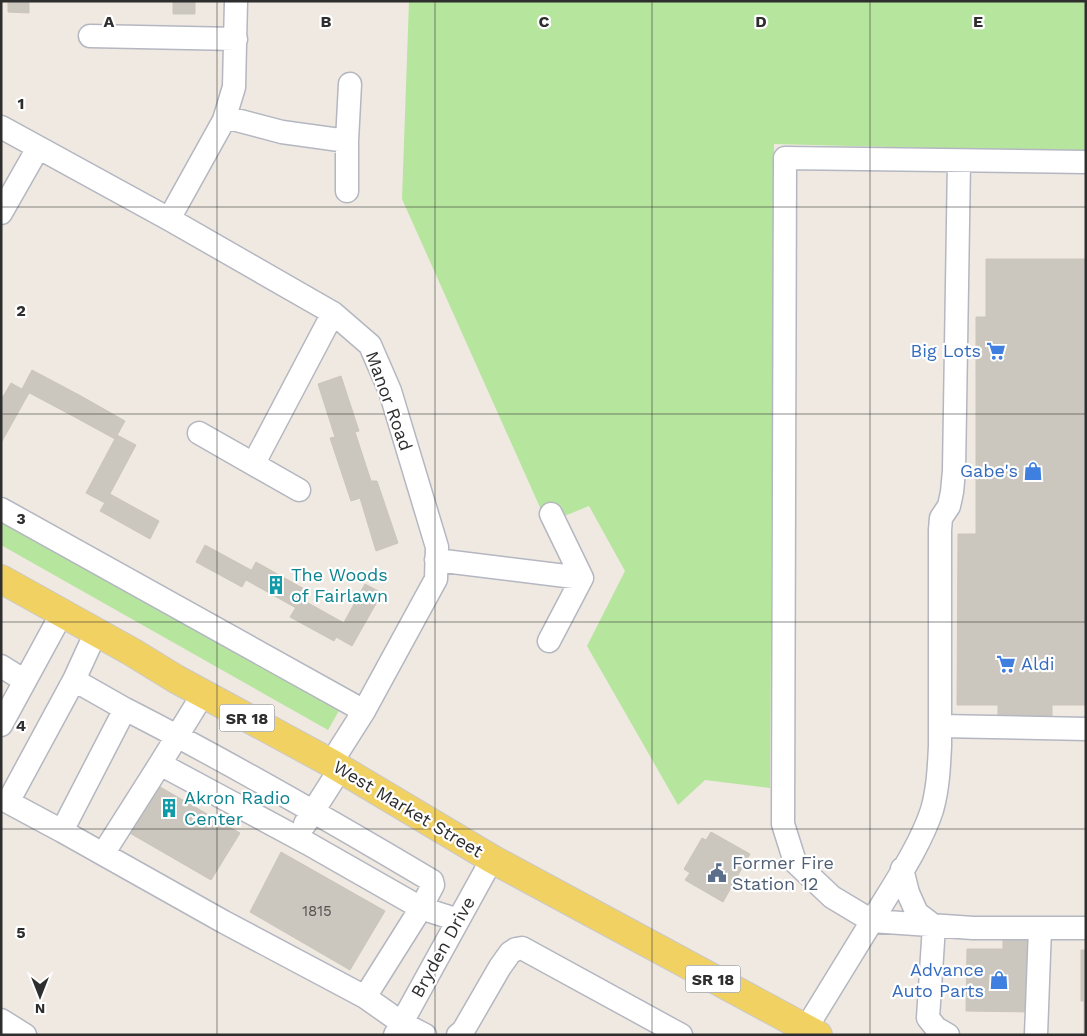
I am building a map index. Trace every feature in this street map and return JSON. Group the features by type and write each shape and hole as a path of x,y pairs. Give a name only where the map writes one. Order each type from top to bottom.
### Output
{"main road":[{"name":"West Market Street","path":"2,580 203,694 335,766 492,859 809,1032"}],"street":[{"path":"169,219 225,117 234,87 236,1"},
{"path":"90,36 236,39"},
{"path":"347,191 350,84"},
{"path":"225,117 282,132 347,141"},
{"name":"Manor Road","path":"1,127 169,219 332,313 370,345 390,391 437,547 436,579 364,711 313,811 297,837"},
{"path":"1,214 38,148"},
{"path":"1086,162 785,158 783,824 795,862 832,897 872,921 973,928 1086,928"},
{"path":"809,1032 924,832 939,780 940,530 941,518 949,506 954,471 959,161"},
{"path":"254,463 332,313"},
{"path":"199,433 300,490"},
{"path":"1,509 364,711"},
{"path":"551,514 582,578"},
{"path":"436,560 582,578"},
{"path":"550,641 582,578"},
{"path":"1,725 62,613"},
{"path":"96,632 74,680 8,802 224,922 365,997 398,1029 426,1035"},
{"path":"1,666 25,681"},
{"path":"74,680 313,811 432,881 434,884 432,889 365,997"},
{"path":"104,854 203,694"},
{"path":"62,831 125,709"},
{"path":"940,726 1086,729"},
{"path":"160,764 297,837 421,908 458,920"},
{"name":"Bryden Drive","path":"398,1029 492,859"},
{"path":"902,869 908,894 917,913 934,926"},
{"path":"934,926 928,1018 936,1028 948,1035"},
{"path":"1036,1035 1040,928"},
{"path":"458,1035 463,1031 510,953 522,948 681,1035"},
{"path":"1,1020 25,1035"}],"green space":[{"path":"409,1 1086,1 1086,152 774,144 770,788 705,780 678,805 587,646 625,571 589,506 547,523 402,199"},
{"path":"1,517 340,709 328,730 1,545"}],"building":[{"path":"8,1 29,1 29,13 8,12"},
{"path":"173,1 195,1 195,14 173,14"},
{"path":"986,259 1086,259 1086,705 1052,705 1052,717 998,717 998,705 957,705 958,534 976,534 976,317 986,317"},
{"path":"32,370 81,396 71,415 22,389"},
{"path":"341,376 359,431 355,432 371,481 377,481 398,543 376,551 360,498 351,501 330,438 335,437 318,384"},
{"path":"11,383 29,393 1,443 1,400"},
{"path":"81,396 125,421 115,439 71,415"},
{"path":"117,435 136,445 105,503 86,493"},
{"path":"110,494 159,521 150,539 100,511"},
{"name":"The Woods of Fairlawn","path":"205,545 251,570 242,587 196,562"},
{"name":"The Woods of Fairlawn","path":"256,562 306,590 296,608 246,580"},
{"name":"The Woods of Fairlawn","path":"365,584 382,593 352,646 336,637"},
{"name":"The Woods of Fairlawn","path":"301,599 344,623 334,641 290,617"},
{"name":"Akron Radio Center","path":"155,784 240,833 211,880 128,832"},
{"path":"711,832 750,854 723,902 685,880 690,873 684,869 702,838 706,840"},
{"path":"281,852 385,911 350,970 250,912"},
{"path":"1003,936 1033,936 1032,1012 966,1011 967,949 1003,949"},
{"path":"1081,950 1086,950 1086,1035 1084,1035 1084,1001 1081,1001"}],"place":[{"name":"Big Lots","path":"996,351"},
{"name":"Gabe's","path":"1033,471"},
{"name":"The Woods of Fairlawn","path":"276,585"},
{"name":"Aldi","path":"1006,664"},
{"name":"Akron Radio Center","path":"169,808"},
{"name":"Former Fire Station 12","path":"717,873"},
{"name":"Advance Auto Parts","path":"999,980"}]}
